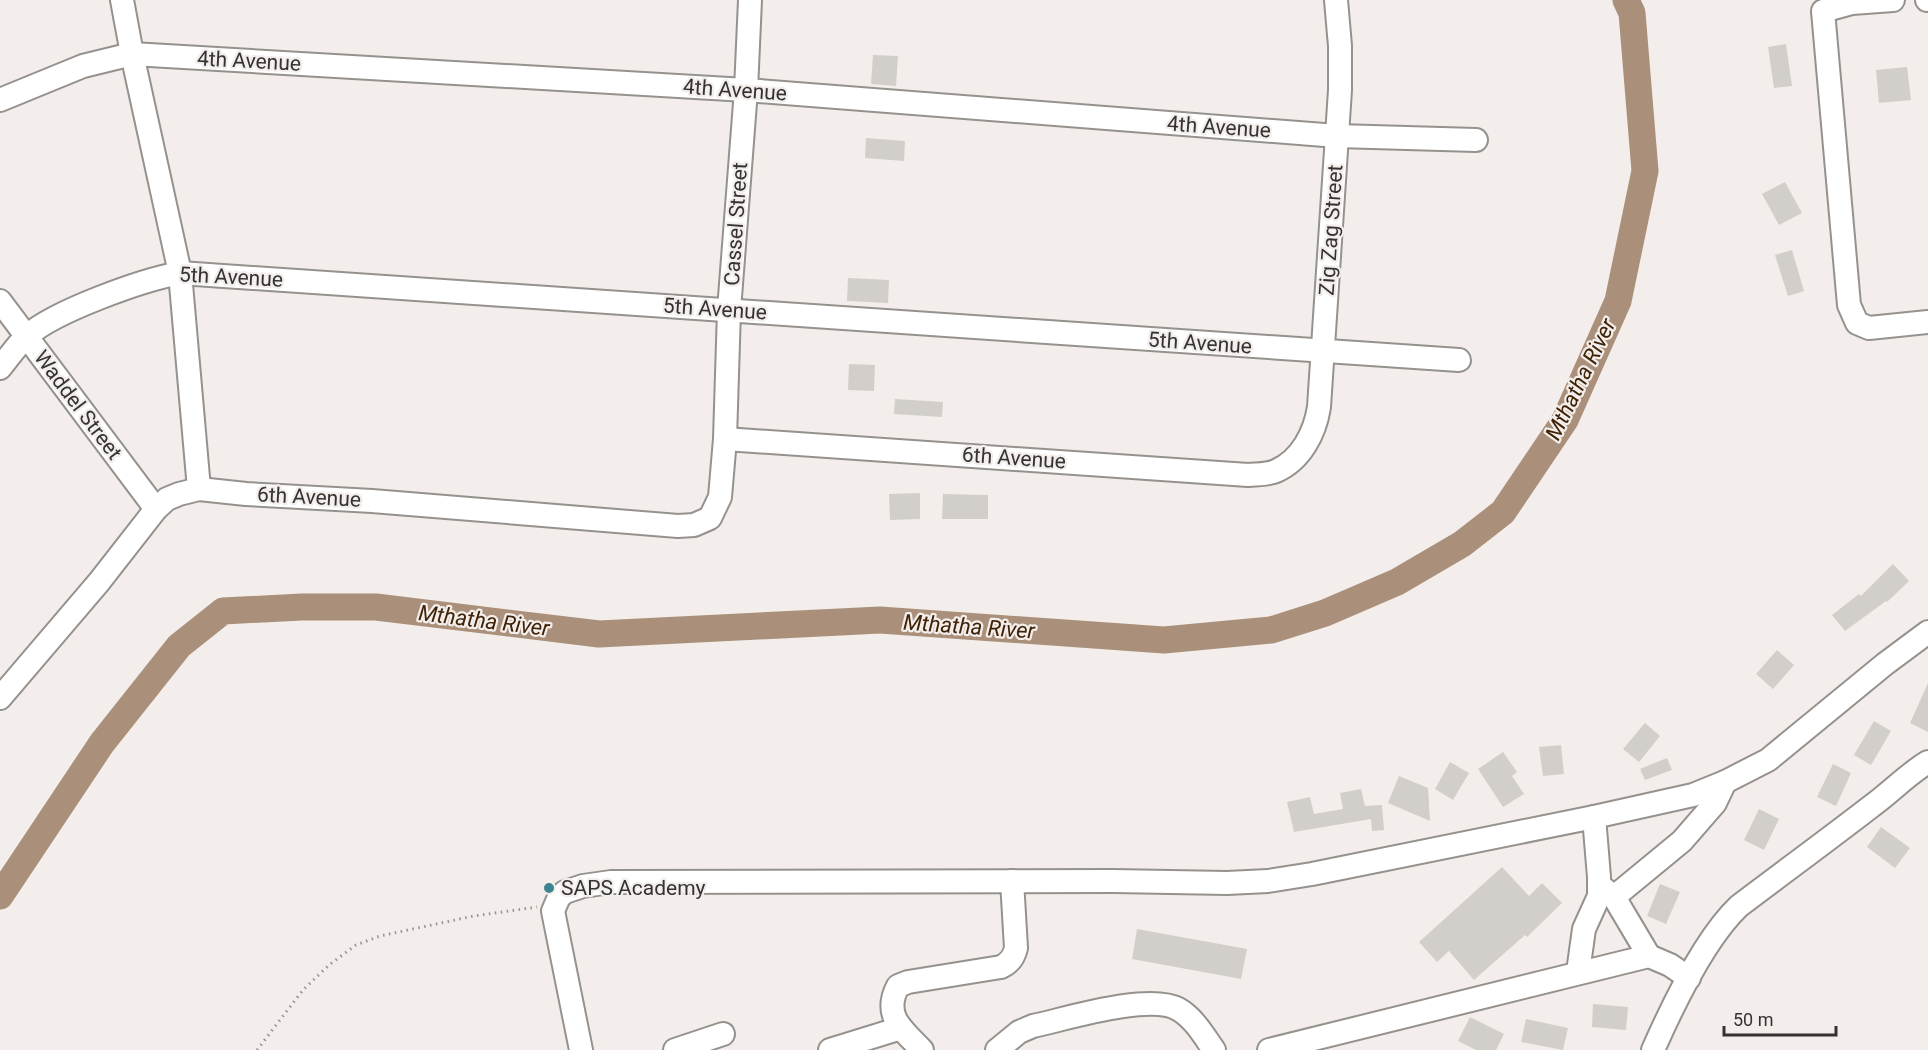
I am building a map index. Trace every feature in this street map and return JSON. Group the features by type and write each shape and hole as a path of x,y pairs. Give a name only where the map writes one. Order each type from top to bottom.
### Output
{"street":[{"path":"122,0 180,273 199,489"},
{"name":"Cassel Street","path":"710,518 720,497 725,439 729,310 746,90 750,0"},
{"name":"Zig Zag Street","path":"1298,455 1309,440 1317,418 1323,352 1337,136 1340,46 1336,0"},
{"path":"1893,0 1821,5 1849,306 1857,323 1869,328 1928,322"},
{"name":"4th Avenue","path":"0,99 83,66 132,54 746,90 1337,136 1476,140"},
{"name":"5th Avenue","path":"0,368 26,337 56,317 159,277 180,273 1458,360"},
{"name":"Waddel Street","path":"0,301 156,509"},
{"name":"6th Avenue","path":"725,439 1248,475 1275,472 1298,455"},
{"name":"6th Avenue","path":"0,698 99,582 156,509 167,499 179,494 199,489 678,526 694,525 710,518"},
{"path":"581,1050 554,918 554,907 559,897 573,888 611,882 1227,883 1268,881 1594,817 1693,795 1768,760 1885,664 1928,632"},
{"path":"1653,1050 1689,978 1726,918 1928,762"},
{"path":"1578,972 1584,929 1599,896 1659,861 1698,825 1715,803 1725,782"},
{"path":"1594,817 1606,891 1648,956 1670,965 1689,978"},
{"path":"922,1050 894,1021 892,998 898,986 908,982 1001,967 1012,959 1016,948 1012,881"},
{"path":"1269,1050 1648,956"},
{"path":"997,1050 1019,1032 1033,1026 1129,1005 1155,1003 1175,1007 1184,1013 1214,1050"},
{"path":"830,1050 902,1028"},
{"path":"675,1050 723,1034"}],"path":[{"path":"257,1050 303,990 329,965 356,945 380,936 474,916 534,907 554,907"}],"building":[{"path":"1786,44 1792,86 1774,88 1768,47"},
{"path":"873,55 898,56 896,86 871,84"},
{"path":"1907,67 1911,100 1879,103 1876,70"},
{"path":"866,138 905,141 904,161 865,158"},
{"path":"1785,182 1802,213 1779,225 1762,194"},
{"path":"1792,250 1804,291 1788,296 1775,255"},
{"path":"848,278 889,280 888,303 847,301"},
{"path":"849,364 875,365 874,391 848,390"},
{"path":"895,399 943,402 942,417 894,414"},
{"path":"920,493 920,519 890,520 889,494"},
{"path":"943,494 988,495 988,519 942,519"},
{"path":"1893,564 1909,581 1887,602 1845,631 1832,615 1859,594 1861,596"},
{"path":"1777,650 1794,665 1773,689 1756,674"},
{"path":"1928,683 1928,732 1910,723"},
{"path":"1874,721 1891,731 1871,765 1854,755"},
{"path":"1645,723 1660,736 1639,762 1623,749"},
{"path":"1561,745 1564,774 1543,776 1539,747"},
{"path":"1503,752 1517,772 1512,776 1524,794 1503,807 1478,769"},
{"path":"1667,758 1672,770 1645,780 1640,769"},
{"path":"1450,762 1469,773 1453,800 1435,789"},
{"path":"1833,764 1851,773 1836,806 1817,797"},
{"path":"1399,776 1428,788 1430,821 1388,803"},
{"path":"1361,789 1365,806 1382,805 1384,830 1372,831 1371,819 1294,832 1287,802 1310,797 1314,814 1343,809 1340,793"},
{"path":"1759,809 1779,819 1764,850 1744,840"},
{"path":"1881,827 1910,848 1895,868 1867,847"},
{"path":"1502,867 1529,896 1542,883 1562,903 1527,937 1525,935 1474,980 1449,951 1437,962 1419,942"},
{"path":"1660,884 1680,892 1666,924 1647,916"},
{"path":"1137,929 1247,949 1241,979 1132,959"},
{"path":"1593,1004 1628,1007 1626,1030 1592,1027"},
{"path":"1470,1017 1504,1034 1496,1050 1476,1050 1458,1041"},
{"path":"1526,1019 1568,1028 1563,1050 1521,1042"}],"waterway":[{"name":"Mthatha River","path":"0,896 102,743 179,646 223,611 302,607 376,607 599,634 880,620 1164,640 1271,630 1325,613 1397,582 1462,544 1503,512 1565,420 1618,301 1645,171 1632,13 1626,0"}],"place":[{"name":"SAPS Academy","path":"549,888"}]}
